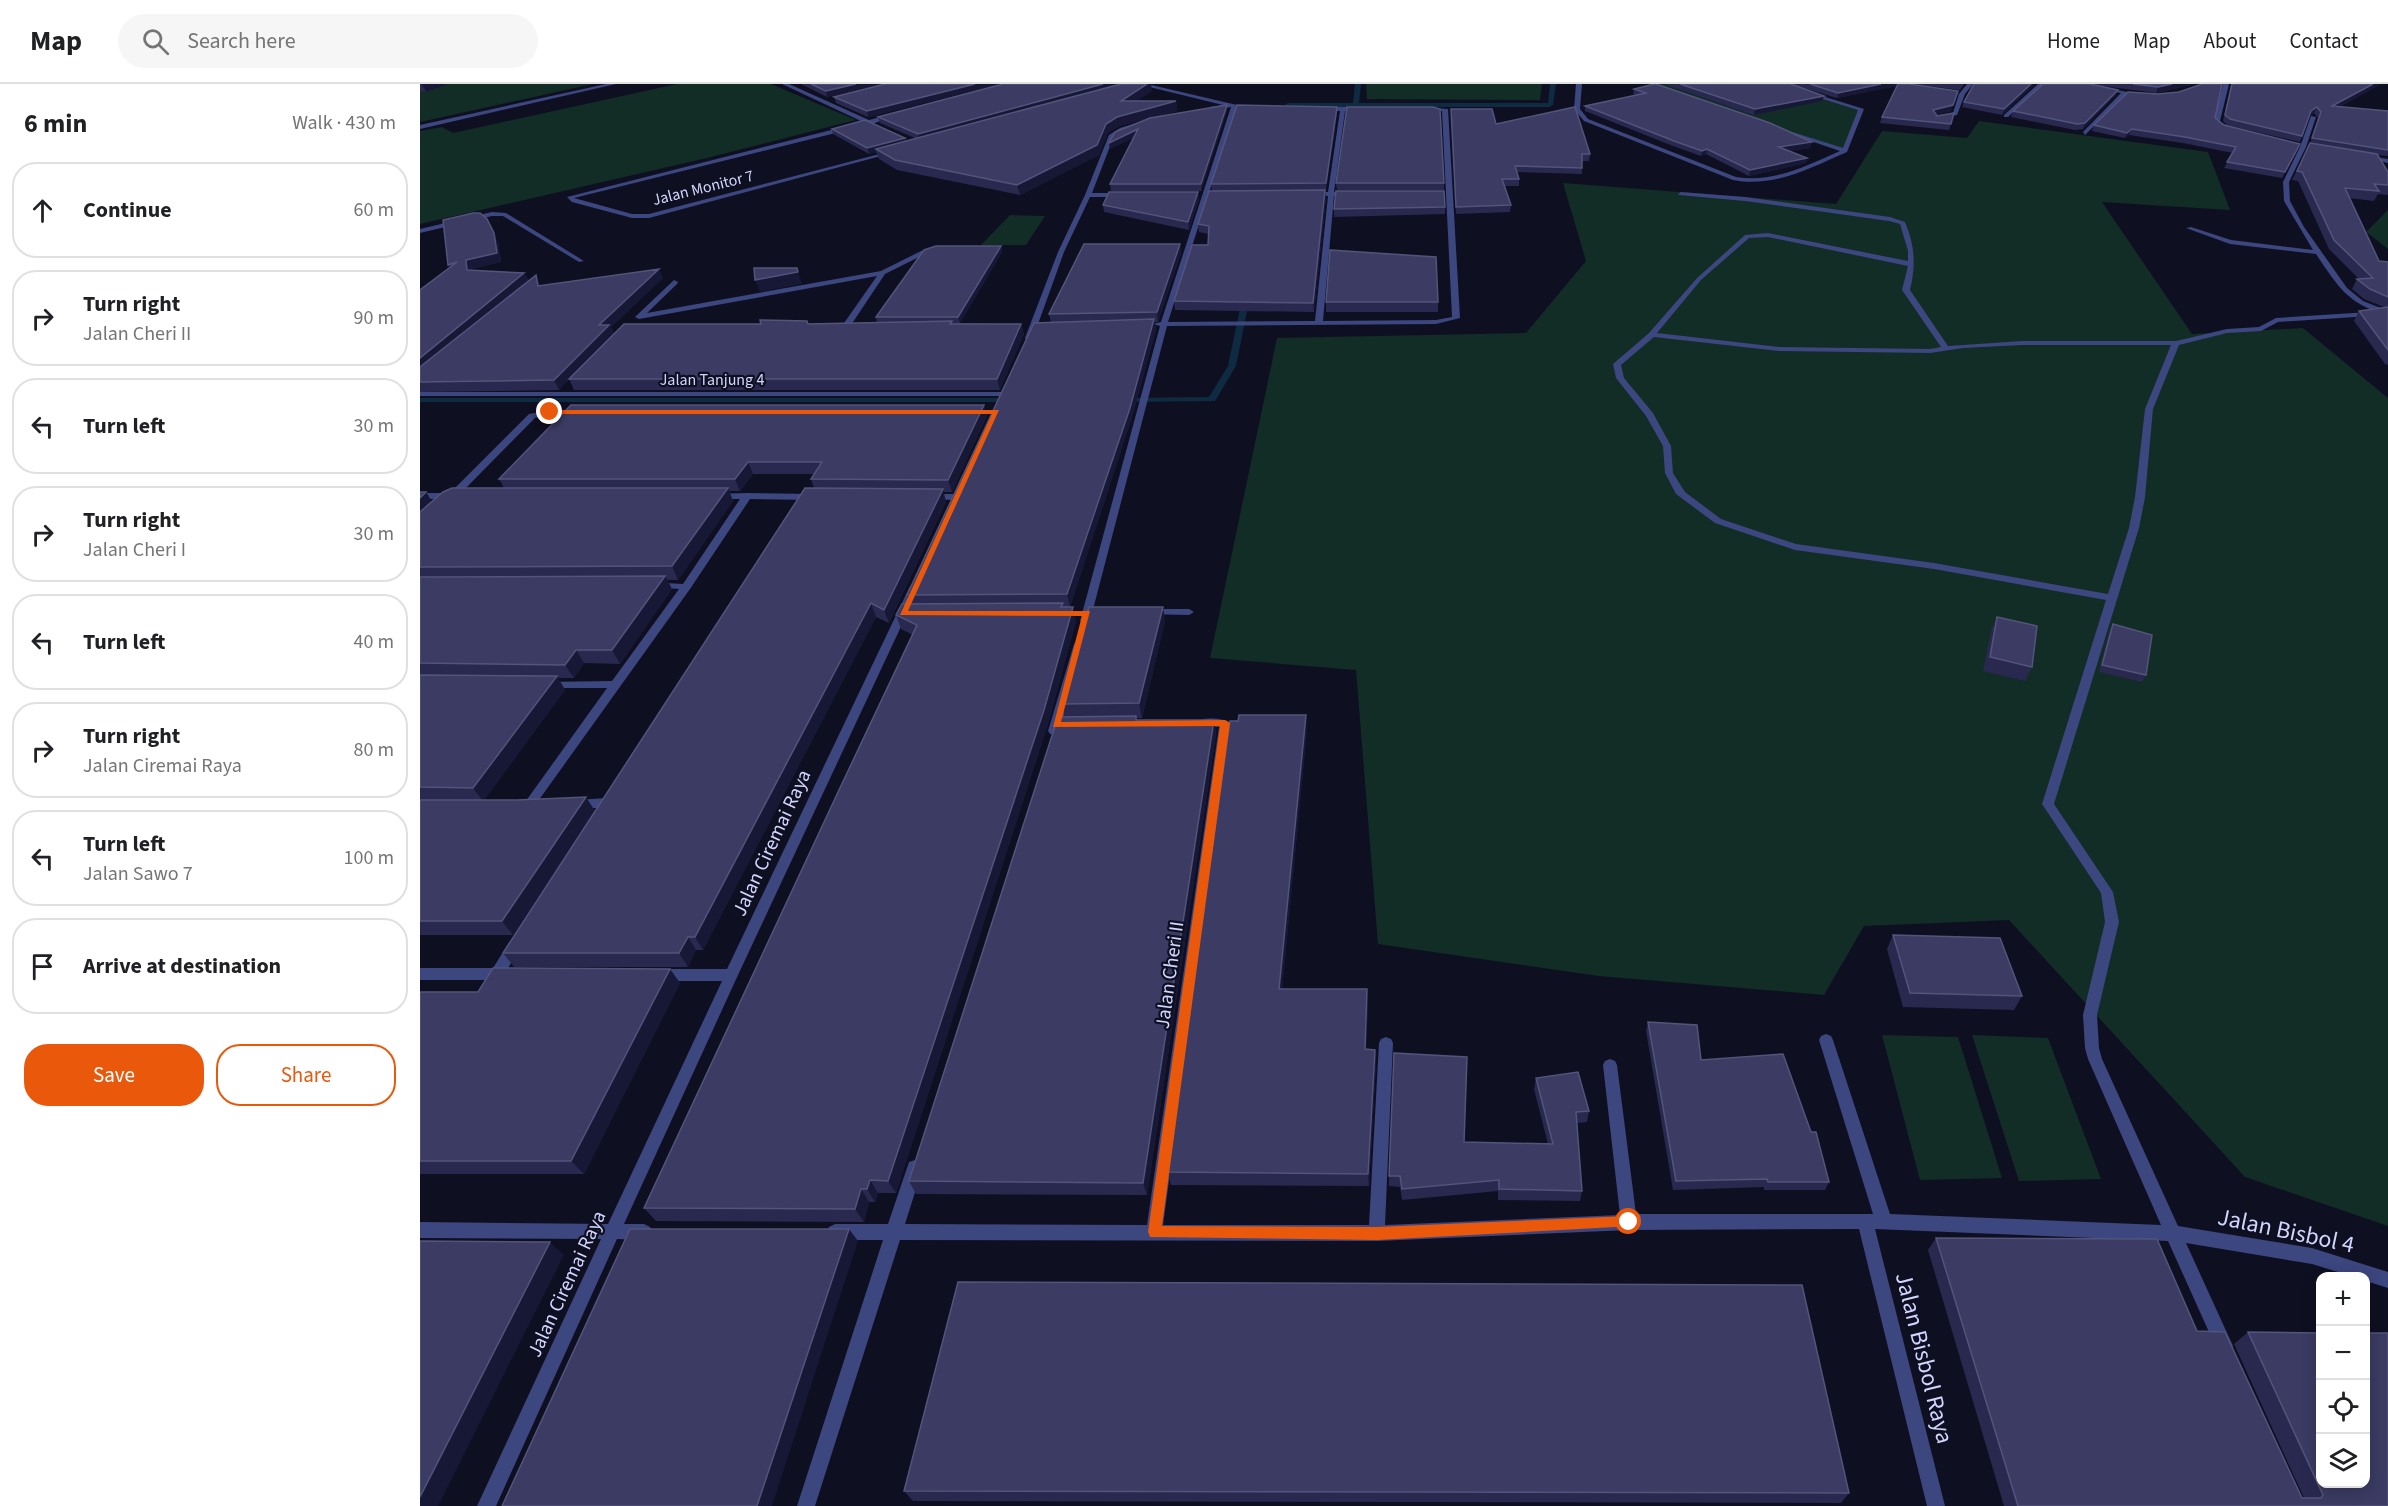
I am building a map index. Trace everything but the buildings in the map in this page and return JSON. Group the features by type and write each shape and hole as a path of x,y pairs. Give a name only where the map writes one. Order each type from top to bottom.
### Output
{"street":[{"path":"420,127 613,84"},
{"path":"785,84 878,127"},
{"path":"1129,87 1140,84 1244,106"},
{"path":"1579,84 1577,109 1586,120 1735,179 1764,181 1845,152 1861,109 1778,84"},
{"path":"1936,118 1955,114 1962,94 1970,84"},
{"path":"2006,116 2041,84"},
{"path":"2075,84 2147,96"},
{"path":"2226,84 2217,122 2235,132"},
{"path":"1952,93 1962,94"},
{"path":"2085,133 2124,93"},
{"path":"823,102 833,99"},
{"path":"1198,110 1234,105"},
{"path":"1049,748 1062,725 1087,613 1147,395 1164,324 1234,105"},
{"path":"1311,109 1365,109"},
{"path":"1319,322 1331,194 1342,109"},
{"path":"1153,324 1436,322 1456,318 1445,109 1411,109"},
{"path":"868,122 902,113"},
{"path":"2313,117 2303,147 2286,182 2285,189 2293,212 2317,252 2350,296 2386,313"},
{"name":"Jalan Monitor 7","path":"868,122 570,197 574,201 632,216 649,216 898,151"},
{"path":"1025,346 1034,328 1061,252 1088,195 1112,135 1122,129 1145,123"},
{"path":"1769,125 1845,152"},
{"path":"2292,145 2314,149"},
{"path":"2361,157 2388,161"},
{"path":"1300,194 1354,194"},
{"path":"1438,194 1449,194"},
{"path":"1681,194 1736,198 1903,223 1911,251 1906,290 1946,349"},
{"path":"1088,195 1136,195"},
{"path":"1194,195 1218,195"},
{"path":"420,231 492,214 504,214 581,261"},
{"path":"2189,228 2230,242 2317,252"},
{"path":"1910,264 1768,235 1747,236 1699,279 1652,335 1617,364 1620,378 1650,415 1667,446 1669,473 1681,494 1718,521 1796,547 1934,566 2111,598"},
{"path":"674,282 637,319 883,273 923,252 934,250"},
{"path":"846,326 883,273"},
{"path":"1652,335 1779,349 1912,352 2022,343 2176,343 2227,331 2261,329 2276,320 2346,318 2386,313"},
{"path":"834,326 857,327"},
{"path":"1022,327 1045,327"},
{"path":"2176,343 2149,409 2138,507 2048,804 2107,892 2112,922 2090,1014 2092,1048 2104,1082 2232,1364"},
{"path":"998,408 1008,384"},
{"path":"560,396 568,388"},
{"name":"Jalan Tanjung 4","path":"420,394 1003,395"},
{"path":"444,504 532,416 550,412 585,412"},
{"path":"420,496 463,496"},
{"path":"700,496 747,496 798,502 825,497"},
{"path":"527,808 686,587 747,496"},
{"path":"920,497 956,497"},
{"name":"Jalan Ciremai Raya","path":"486,1506 731,975 908,613 922,571"},
{"path":"644,584 686,587"},
{"path":"1132,613 1189,612"},
{"path":"535,683 616,685"},
{"name":"Jalan Cheri II","path":"1154,1232 1225,723 1180,723"},
{"path":"562,805 609,802"},
{"path":"497,974 522,936"},
{"path":"420,974 520,974"},
{"path":"649,975 731,975"},
{"path":"1826,1040 1884,1222"},
{"path":"1377,1233 1386,1043"},
{"path":"1610,1065 1629,1222"},
{"path":"806,1506 920,1152"},
{"name":"Jalan Bisbol 4","path":"824,1232 1377,1233 1629,1222 1865,1221 2173,1233 2312,1256 2388,1281"},
{"name":"Jalan Bisbol Raya","path":"1865,1221 1936,1506"},
{"path":"420,1230 660,1232"}],"green space":[{"path":"420,84 593,84 420,122"},
{"path":"677,84 771,84 856,120 707,158 420,224 420,131 442,127 453,133"},
{"path":"1366,84 1542,84 1540,100 1367,99"},
{"path":"1651,84 1778,84 1861,109 1845,151"},
{"path":"1979,121 2208,152 2230,210 2102,202 2192,334 2303,328 2388,398 2388,1226 2245,1177 2009,920 1864,926 1824,995 1599,976 1378,944 1356,670 1210,658 1277,338 1526,333 1586,261 1563,183 1836,204 1882,131 1967,138"},
{"path":"2388,210 2388,249 2366,232"},
{"path":"1010,215 1045,216 1026,245 981,245"},
{"path":"1882,1035 1958,1037 2002,1178 1920,1180"},
{"path":"1972,1035 2048,1038 2101,1179 2019,1181"}],"waterway":[{"path":"1356,104 1358,84"},
{"path":"1283,121 1288,105 1550,105 1553,84"},
{"path":"1123,400 1212,399 1232,366 1246,296"},
{"path":"420,400 1013,400"}],"route":[{"path":"550,412 996,412 903,613 1087,613 1056,725 1225,723 1154,1232 1377,1233 1629,1222"}]}
